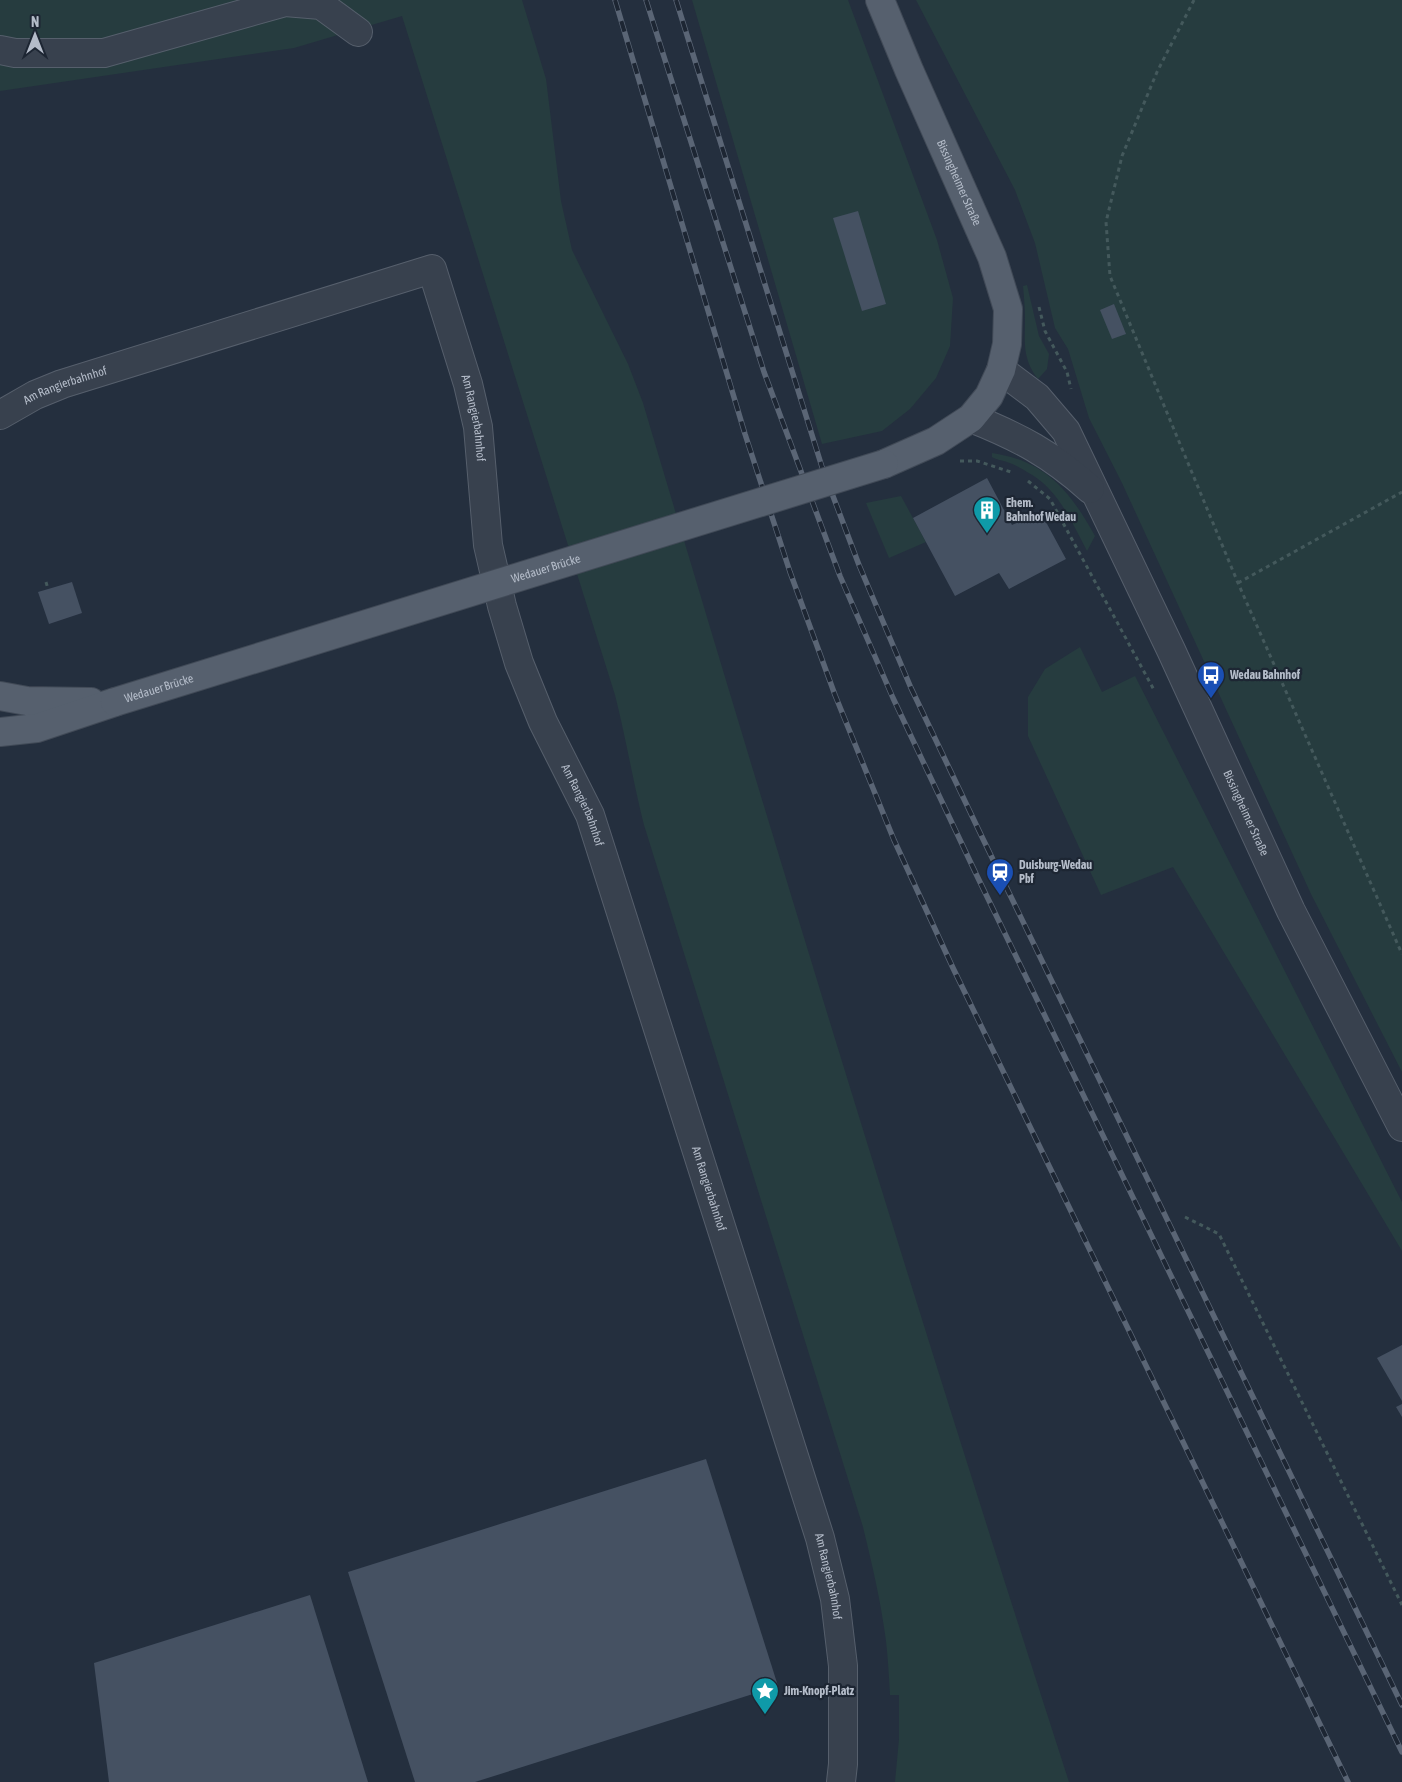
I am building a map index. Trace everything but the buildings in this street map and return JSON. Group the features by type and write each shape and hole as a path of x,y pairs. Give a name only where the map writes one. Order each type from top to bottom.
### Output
{"main road":[{"name":"Bissingheimer Straße","path":"880,0 992,257 1008,309 1007,344 1001,370 989,396 971,418"},
{"name":"Wedauer Brücke","path":"0,732 37,728 115,702 884,464 936,441 971,418"},
{"name":"Wedauer Brücke","path":"0,696 28,701 115,702"}],"street":[{"path":"0,50 15,53 104,53 285,2 322,5 358,32"},
{"name":"Am Rangierbahnhof","path":"0,415 34,394 62,384 432,269 468,384 476,419 488,545 502,606 516,653 543,722 590,815 820,1538 836,1599 842,1666 843,1764 841,1782"},
{"name":"Bissingheimer Straße","path":"1001,370 1037,397 1066,431 1291,911 1402,1127"},
{"name":"Bissingheimer Straße","path":"971,418 1007,432 1047,454 1098,496"}],"path":[{"path":"1194,0 1157,72 1122,156 1106,222 1110,276 1238,583 1402,954"},
{"path":"959,462 977,461 1019,474"},
{"path":"1027,480 1050,499 1156,694"},
{"path":"1238,583 1402,492"},
{"path":"46,582 48,589"},
{"path":"1184,1217 1219,1234 1402,1606"}],"green space":[{"path":"0,0 522,0 546,79 561,201 572,250 628,364 643,403 852,1094 1069,1782 895,1782 899,1739 899,1695 890,1695 884,1626 863,1527 644,825 615,695 402,16 294,48 0,91"},
{"path":"692,0 848,0 937,240 953,298 950,346 936,378 910,409 882,431 822,444"},
{"path":"916,0 1402,0 1402,1072 1311,894 1122,483 1089,418 1068,349 1055,328 1035,243 1015,190"},
{"path":"1027,285 1039,336 1049,354 1047,369 1038,379 1029,364 1025,343 1023,286"},
{"path":"992,453 1027,463 1042,471 1066,492 1095,536 1087,551 1063,506 1047,487 1020,468 992,457"},
{"path":"901,496 926,542 889,558 866,503"},
{"path":"1080,647 1102,692 1135,676 1402,1202 1402,1251 1173,867 1101,895 1028,736 1028,697 1045,669"}],"railway":[{"path":"615,0 745,434 790,572 835,695 894,840 953,968 1348,1782"},
{"path":"646,0 764,372 840,576 893,698 978,878 1402,1752"},
{"path":"676,0 822,467 859,565 911,688 1402,1705"}],"place":[{"name":"Ehem. Bahnhof Wedau","path":"987,534"},
{"name":"Wedau Bahnhof","path":"1211,699"},
{"name":"Duisburg-Wedau Pbf","path":"1000,896"},
{"name":"Jim-Knopf-Platz","path":"765,1715"}]}
